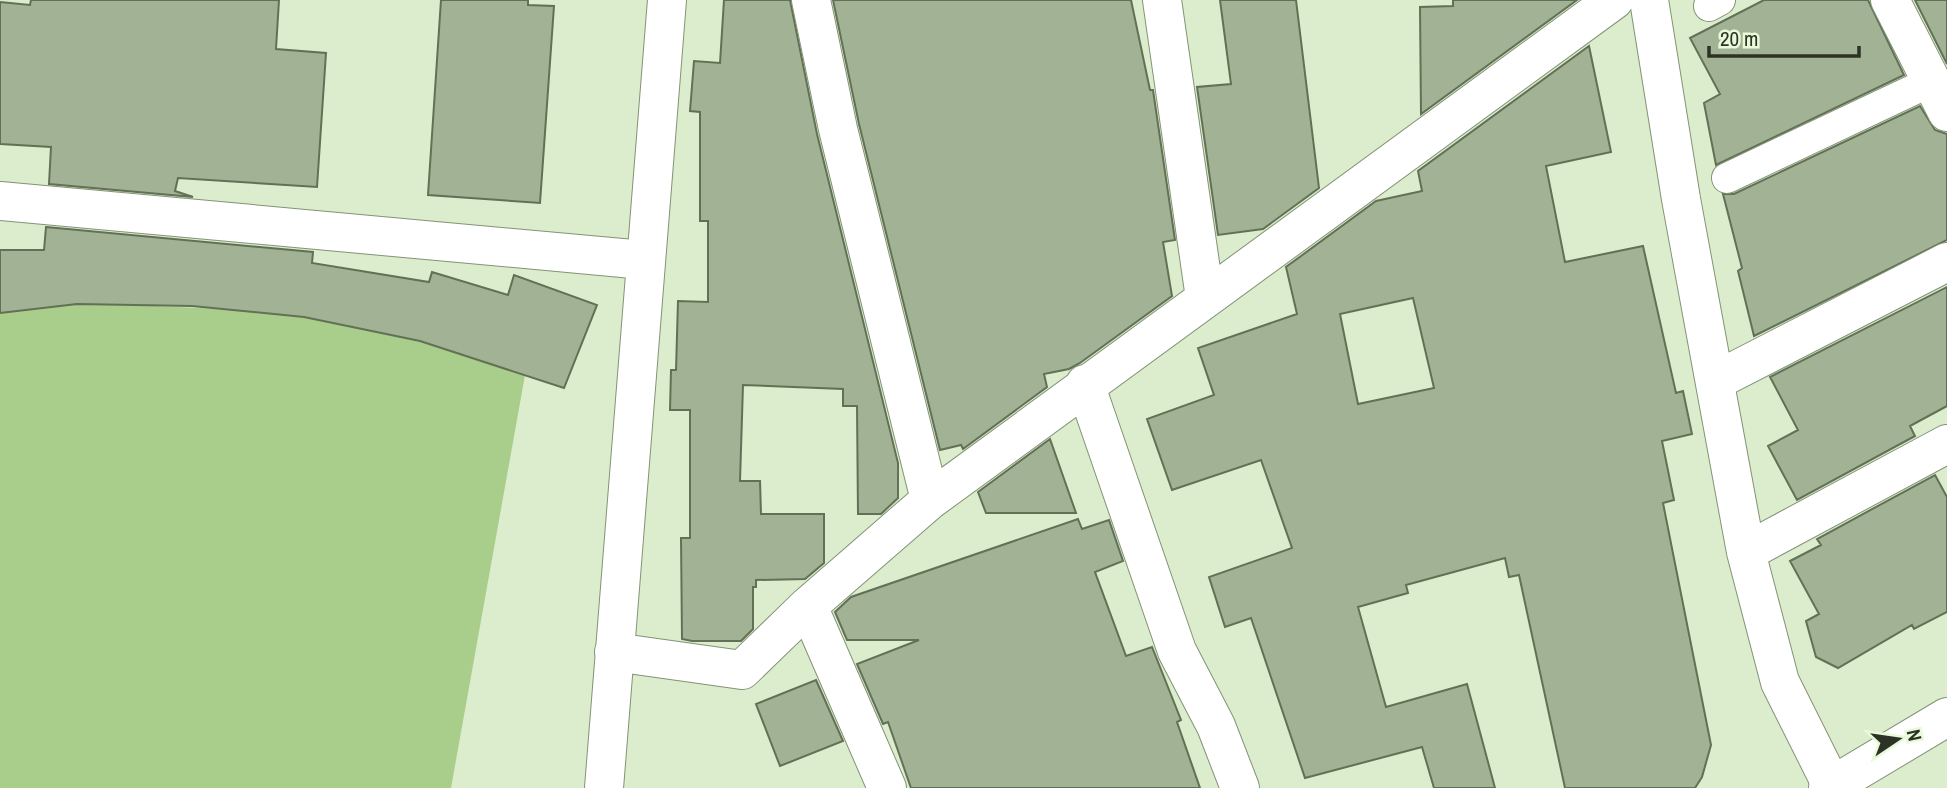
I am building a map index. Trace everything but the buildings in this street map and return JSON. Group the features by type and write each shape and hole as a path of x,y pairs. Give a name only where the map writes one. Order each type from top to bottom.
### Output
{"street":[{"path":"604,788 644,260 667,0"},
{"path":"811,0 838,129 930,500"},
{"path":"1162,0 1205,298"},
{"path":"614,652 742,670 808,606 930,500 1085,384 1614,0"},
{"path":"1649,0 1681,199 1746,552 1780,682 1830,787 1947,717"},
{"path":"1891,0 1940,96"},
{"path":"0,201 644,260"},
{"path":"1715,380 1947,262"},
{"path":"1085,384 1177,651 1216,726 1240,788"},
{"path":"1746,552 1947,444"},
{"path":"808,606 887,788"}],"lane":[{"path":"1727,178 1940,96"}],"green space":[{"path":"77,304 218,309 331,321 415,340 525,375 451,788 0,788 0,313"}]}
